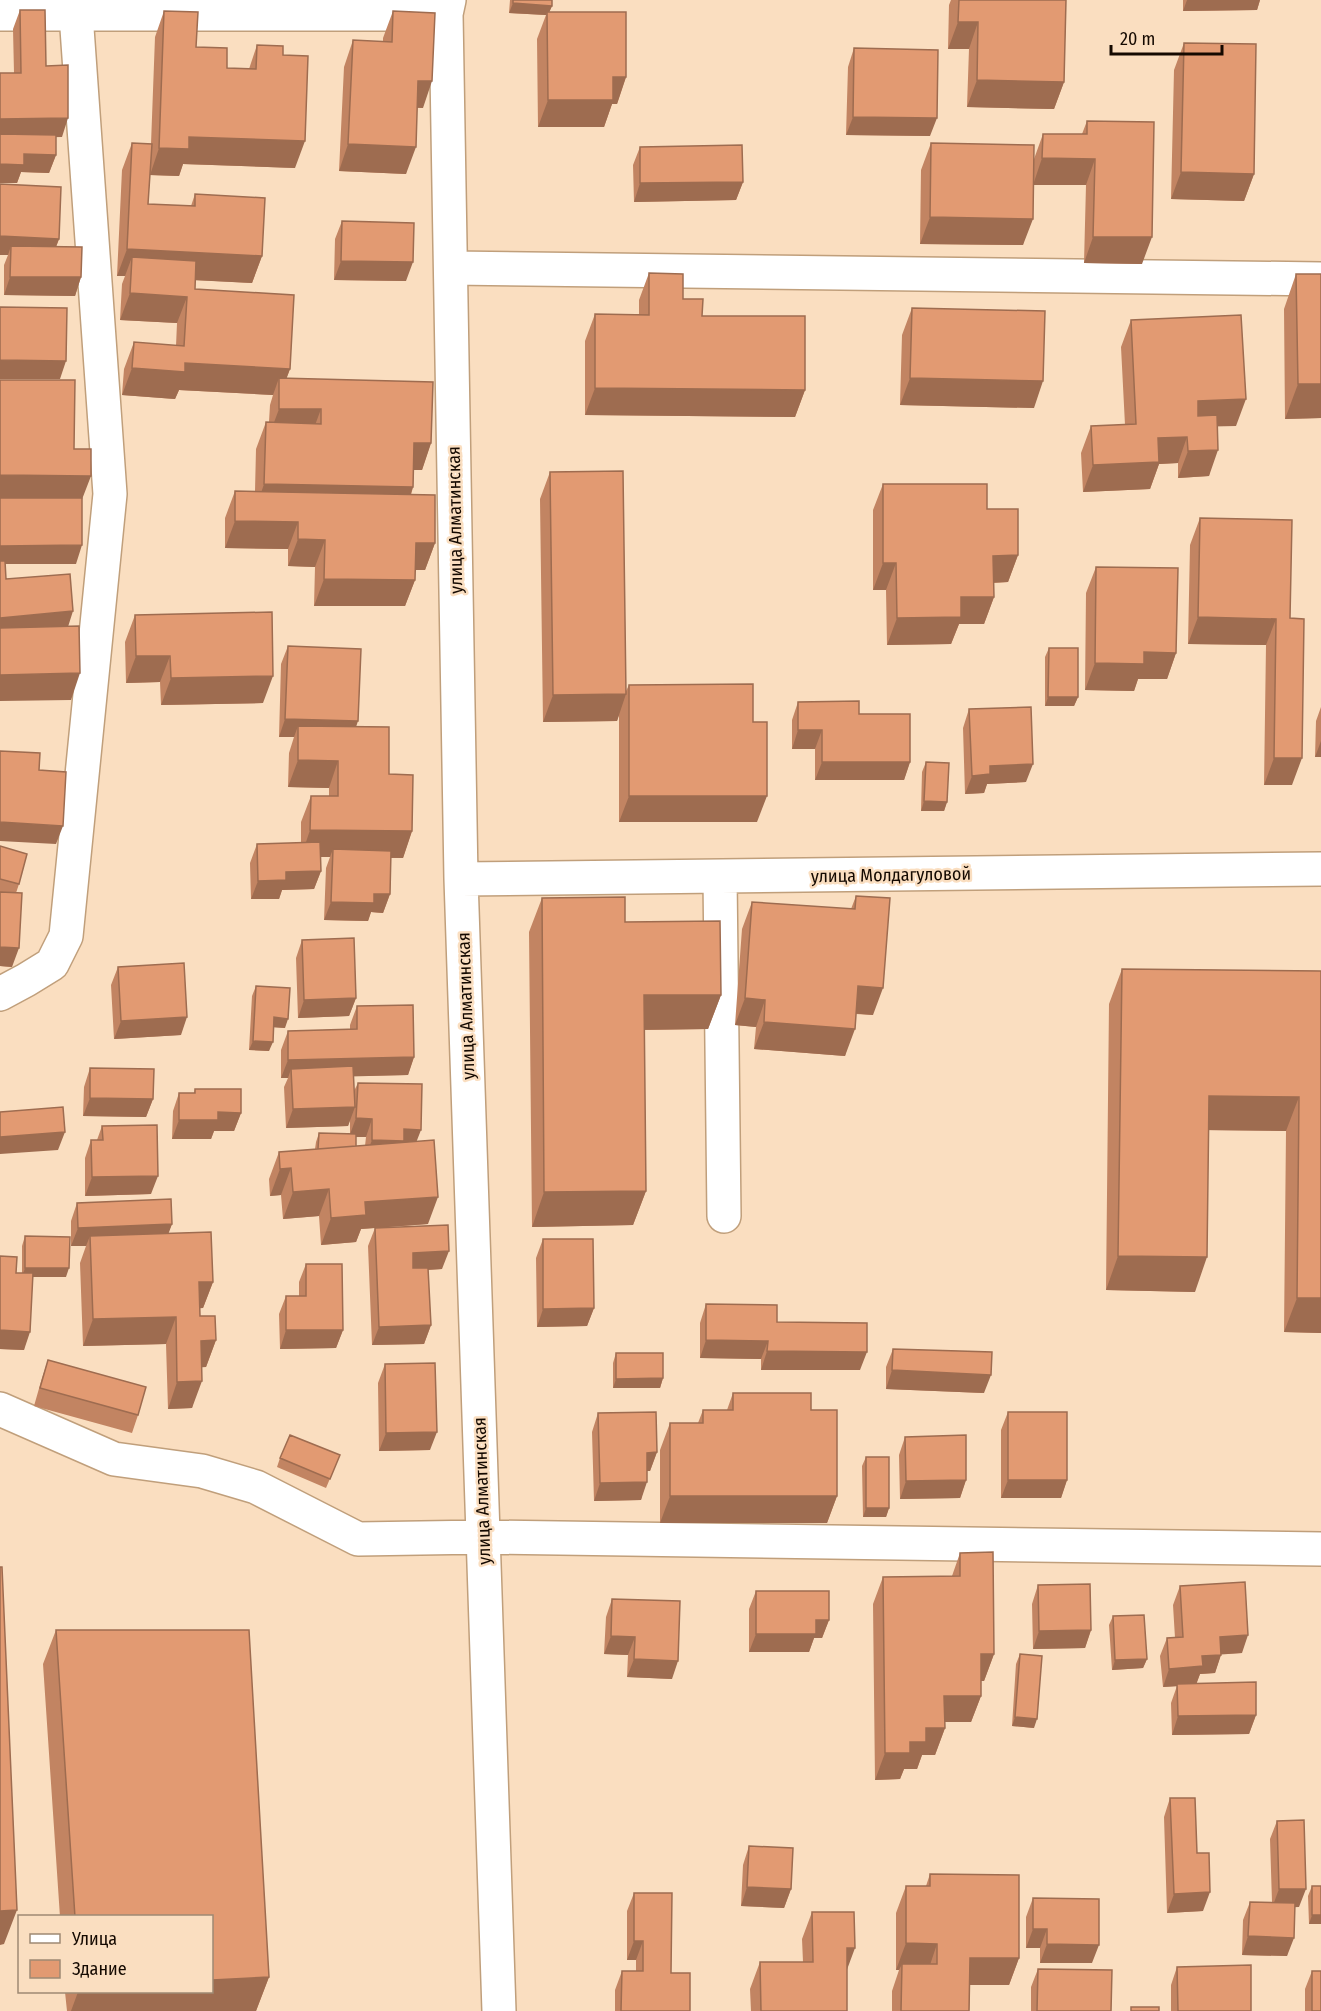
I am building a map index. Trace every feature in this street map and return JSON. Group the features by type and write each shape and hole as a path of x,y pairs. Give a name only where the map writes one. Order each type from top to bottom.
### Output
{"street":[{"path":"0,14 76,7 447,7"},
{"path":"0,994 52,964 66,936 110,494 76,7"},
{"name":"улица Алматинская","path":"447,7 461,879 499,2011"},
{"path":"451,268 1321,279"},
{"name":"улица Молдагуловой","path":"461,879 720,878 1321,869"},
{"path":"720,878 724,1216"},
{"path":"0,1409 114,1459 202,1471 256,1487 358,1539 483,1537 1321,1549"}],"building":[{"path":"513,0 552,0 552,6 513,3"},
{"path":"959,0 1066,0 1064,82 977,80 978,22 958,22"},
{"path":"20,10 45,10 46,66 68,65 68,118 0,119 0,73 21,73"},
{"path":"164,11 198,12 196,47 227,48 227,68 256,69 257,45 283,46 283,55 308,56 305,141 189,137 189,149 159,148"},
{"path":"393,11 435,13 432,81 418,81 416,147 348,144 353,40 392,42"},
{"path":"547,12 626,12 626,77 613,77 613,100 548,100"},
{"path":"1184,43 1256,44 1254,174 1181,172"},
{"path":"854,48 938,50 937,118 853,117"},
{"path":"1087,121 1154,122 1152,237 1093,237 1095,159 1042,158 1043,134 1087,134"},
{"path":"0,134 56,135 56,155 24,154 24,165 0,164"},
{"path":"132,143 152,144 148,204 195,206 195,194 265,198 262,256 127,249"},
{"path":"931,143 1034,145 1033,219 930,217"},
{"path":"742,145 743,182 640,183 640,147"},
{"path":"0,184 61,187 59,239 0,236"},
{"path":"342,221 414,223 413,262 341,261"},
{"path":"11,246 82,247 81,277 10,277"},
{"path":"132,257 196,261 195,289 294,295 290,369 185,363 185,372 132,368 134,342 184,346 187,297 130,293"},
{"path":"649,273 683,274 683,299 703,299 702,316 805,316 805,390 595,388 595,314 649,315"},
{"path":"1296,274 1321,274 1321,384 1298,384"},
{"path":"0,307 67,308 66,361 0,360"},
{"path":"912,308 1045,311 1043,381 910,378"},
{"path":"1241,315 1246,399 1198,401 1198,416 1217,415 1218,450 1188,451 1187,437 1158,438 1159,462 1093,465 1091,426 1136,424 1131,320"},
{"path":"279,378 433,382 431,443 414,443 413,487 264,484 266,422 321,424 321,409 279,409"},
{"path":"0,380 75,380 74,449 91,449 91,476 0,475"},
{"path":"623,471 626,694 553,695 550,472"},
{"path":"883,484 987,484 987,509 1018,509 1018,555 993,556 994,597 961,597 961,617 897,618 896,563 883,563"},
{"path":"235,491 435,495 435,543 416,543 415,580 324,579 325,540 298,539 298,522 235,521"},
{"path":"0,498 82,498 82,545 0,546"},
{"path":"1200,518 1292,520 1290,618 1304,619 1302,758 1274,758 1276,619 1198,617"},
{"path":"0,561 5,561 6,579 70,574 73,611 0,618"},
{"path":"1096,567 1178,568 1176,653 1144,652 1144,664 1095,663"},
{"path":"272,612 273,676 171,678 170,656 136,656 135,615"},
{"path":"79,626 80,673 0,675 0,628"},
{"path":"288,646 361,649 358,721 285,719"},
{"path":"1049,648 1078,648 1078,697 1048,697"},
{"path":"753,684 753,722 767,722 767,796 629,796 629,685"},
{"path":"859,701 859,714 910,714 910,762 822,762 822,730 798,730 798,702"},
{"path":"1031,707 1033,764 990,766 990,774 972,776 969,709"},
{"path":"298,726 389,727 389,774 413,775 412,831 310,830 311,796 338,796 338,761 298,760"},
{"path":"0,751 40,753 39,770 66,772 63,826 0,822"},
{"path":"926,762 949,763 947,802 924,801"},
{"path":"320,842 321,871 286,872 286,880 258,881 257,844"},
{"path":"0,846 27,854 19,884 0,879"},
{"path":"333,849 391,851 390,894 374,894 374,903 331,902"},
{"path":"0,892 22,893 19,948 0,947"},
{"path":"856,896 890,898 883,988 858,986 855,1029 764,1022 765,1000 745,998 752,902 855,909"},
{"path":"625,897 625,922 720,921 721,995 644,995 646,1191 544,1192 542,898"},
{"path":"354,938 356,998 304,1000 302,940"},
{"path":"184,963 187,1017 121,1021 118,967"},
{"path":"1122,969 1321,971 1321,1298 1297,1298 1299,1097 1209,1096 1207,1257 1118,1256"},
{"path":"256,986 290,988 288,1019 274,1017 273,1042 253,1041"},
{"path":"413,1005 414,1057 288,1060 288,1031 357,1029 357,1006"},
{"path":"353,1066 355,1107 293,1109 291,1069"},
{"path":"90,1068 154,1069 153,1099 90,1098"},
{"path":"358,1083 422,1084 421,1130 404,1129 404,1141 372,1140 372,1119 356,1118"},
{"path":"195,1089 241,1089 241,1113 218,1112 218,1120 179,1120 179,1093 195,1093"},
{"path":"63,1107 65,1132 0,1137 0,1112"},
{"path":"157,1125 158,1176 92,1177 91,1140 103,1140 102,1126"},
{"path":"319,1133 356,1134 356,1146 318,1149"},
{"path":"434,1140 438,1197 365,1202 366,1215 331,1218 329,1189 293,1192 291,1168 280,1169 279,1152"},
{"path":"171,1199 172,1224 78,1228 77,1203"},
{"path":"448,1225 449,1251 413,1253 413,1268 428,1268 431,1325 379,1327 375,1228"},
{"path":"211,1232 213,1282 199,1282 200,1316 215,1316 216,1340 201,1341 202,1381 177,1382 176,1317 93,1319 90,1236"},
{"path":"25,1236 70,1237 69,1268 25,1268"},
{"path":"543,1239 593,1239 594,1308 543,1309"},
{"path":"0,1256 17,1257 16,1273 33,1273 30,1332 0,1330"},
{"path":"306,1264 342,1264 343,1330 286,1330 286,1296 306,1296"},
{"path":"706,1304 777,1305 777,1322 867,1323 867,1352 767,1351 768,1341 706,1340"},
{"path":"893,1349 992,1352 991,1375 892,1370"},
{"path":"616,1353 663,1353 663,1378 616,1379"},
{"path":"48,1360 146,1387 138,1415 40,1388"},
{"path":"435,1363 437,1432 386,1433 385,1364"},
{"path":"733,1393 811,1393 811,1410 837,1410 837,1496 670,1496 670,1423 703,1423 703,1410 733,1410"},
{"path":"656,1412 657,1452 647,1453 647,1482 600,1483 598,1413"},
{"path":"1008,1412 1067,1412 1067,1480 1008,1480"},
{"path":"290,1435 340,1455 330,1479 280,1458"},
{"path":"966,1435 966,1480 906,1481 905,1437"},
{"path":"866,1457 889,1457 889,1508 866,1508"},
{"path":"993,1552 994,1654 981,1654 981,1696 944,1696 945,1728 926,1728 926,1742 910,1742 910,1753 885,1753 883,1577 960,1576 960,1553"},
{"path":"0,1567 2,1567 17,1910 0,1911"},
{"path":"1245,1582 1248,1635 1220,1637 1221,1655 1202,1656 1203,1666 1169,1669 1167,1638 1183,1637 1180,1586"},
{"path":"1090,1584 1091,1630 1039,1631 1038,1585"},
{"path":"756,1591 829,1591 829,1620 816,1620 816,1634 756,1634"},
{"path":"612,1599 680,1601 678,1661 634,1659 635,1637 611,1636"},
{"path":"1144,1615 1147,1659 1115,1660 1113,1616"},
{"path":"56,1630 249,1630 269,1977 213,1980 213,1915 75,1915"},
{"path":"1020,1654 1042,1656 1037,1719 1015,1717"},
{"path":"1256,1682 1256,1715 1178,1716 1177,1684"},
{"path":"1170,1798 1195,1798 1197,1853 1209,1853 1210,1892 1174,1894"},
{"path":"1304,1820 1306,1889 1279,1889 1277,1821"},
{"path":"749,1846 793,1848 791,1889 747,1887"},
{"path":"930,1874 1019,1875 1019,1958 970,1958 969,2011 901,2011 902,1964 937,1964 937,1944 906,1943 906,1886 930,1886"},
{"path":"1312,1886 1321,1886 1321,1915 1312,1915"},
{"path":"634,1893 672,1893 671,1973 690,1973 690,2011 621,2011 622,1971 643,1971 643,1941 634,1941"},
{"path":"1033,1898 1099,1899 1099,1945 1047,1944 1047,1929 1033,1929"},
{"path":"1250,1902 1295,1903 1294,1938 1248,1936"},
{"path":"812,1912 854,1912 855,1948 847,1948 847,2011 761,2011 760,1962 813,1962"},
{"path":"1251,1965 1251,2011 1178,2011 1177,1967"},
{"path":"1038,1969 1112,1970 1111,2011 1037,2011"},
{"path":"1312,1971 1321,1971 1321,2011 1312,2011"},
{"path":"1131,2007 1159,2007 1159,2011 1131,2011"}]}
